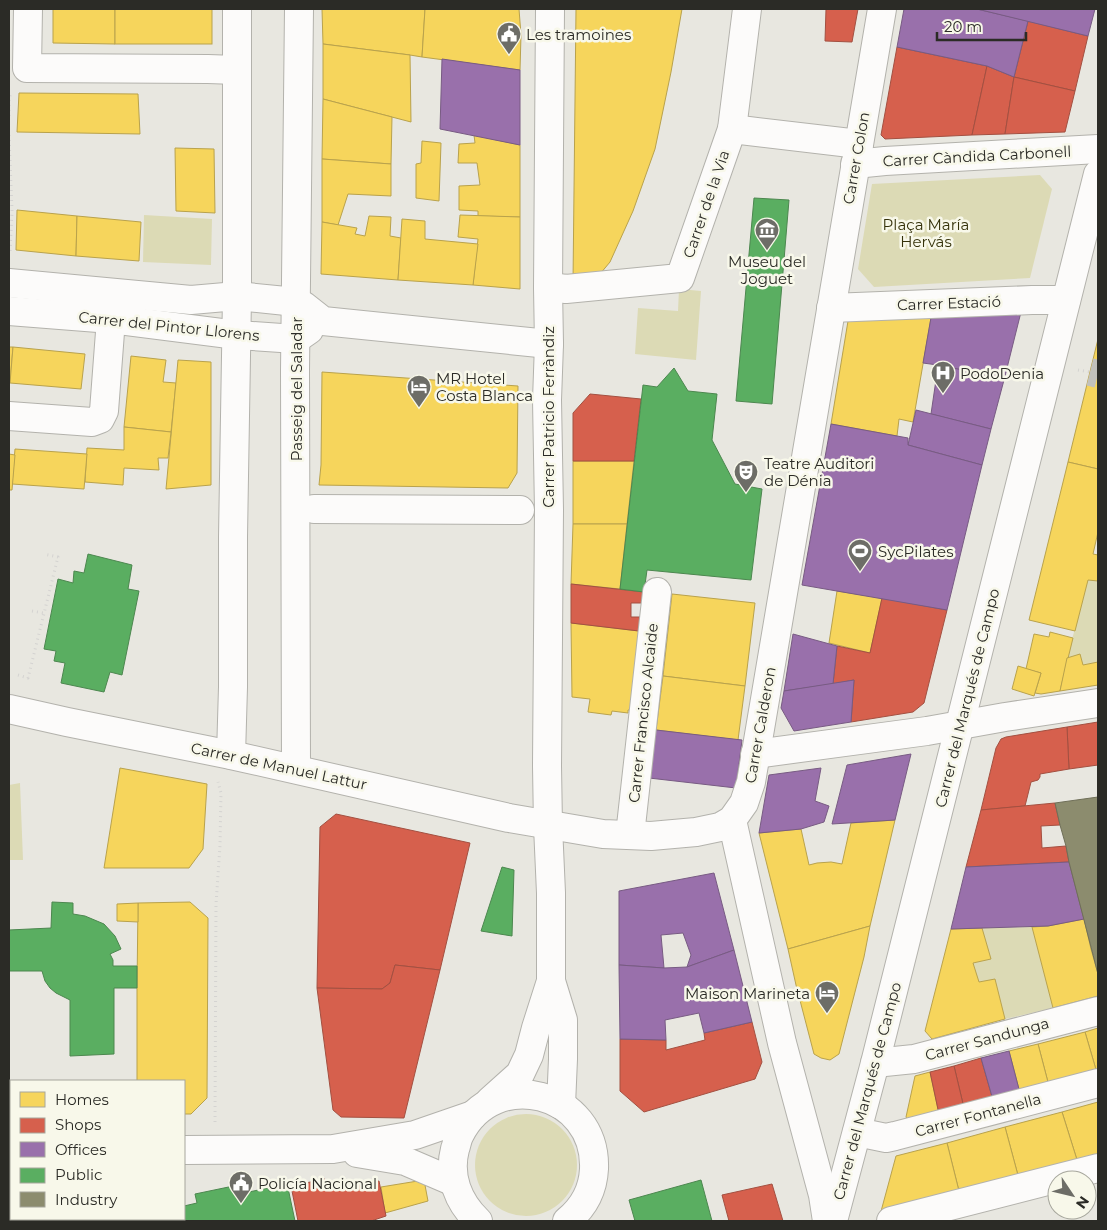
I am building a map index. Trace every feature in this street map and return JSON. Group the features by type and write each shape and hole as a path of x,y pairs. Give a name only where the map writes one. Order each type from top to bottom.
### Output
{"street":[{"path":"28,9 19,77 208,69 236,70"},
{"path":"231,755 237,296 237,9"},
{"name":"Passeig del Saladar","path":"296,769 296,302 299,9"},
{"name":"Carrer Patricio Ferràndiz","path":"550,9 547,710 551,981"},
{"name":"Carrer de la Via","path":"558,288 566,289 680,278 732,128 747,9"},
{"name":"Carrer Colon","path":"831,308 839,191 857,154 882,9"},
{"name":"Carrer Càndida Carbonell","path":"732,128 885,161 1098,149"},
{"name":"Carrer del Marqués de Campo","path":"833,1221 875,1064 1098,174"},
{"name":"Carrer del Pintor Llorens","path":"9,283 191,300 237,296 296,302 323,321"},
{"name":"Carrer Estació","path":"831,308 1066,300"},
{"name":"Carrer Calderon","path":"732,820 744,803 751,782 831,308"},
{"name":"Carrer del Pintor Llorens","path":"9,311 111,319 236,335 296,339"},
{"path":"9,416 92,422 100,420 104,411 111,319"},
{"path":"296,339 323,321 549,344"},
{"path":"314,509 520,510"},
{"name":"Carrer Francisco Alcaide","path":"630,835 657,592"},
{"path":"755,754 927,731 960,724 1098,703"},
{"name":"Carrer de Manuel Lattur","path":"9,709 296,769 374,776 509,818 548,826 603,834 651,836 696,832 720,827 732,820"},
{"path":"732,820 782,1043 823,1195 827,1221"},
{"path":"551,981 563,1020 564,1060 561,1105"},
{"path":"470,1219 454,1182 453,1158 459,1135 479,1110 520,1074 529,1056 551,981"},
{"name":"Carrer Sandunga","path":"875,1064 914,1059 1098,1010"},
{"name":"Carrer Fontanella","path":"857,1132 886,1138 1098,1083"},
{"path":"185,1150 333,1149 416,1135 479,1110 510,1095 537,1095 561,1105 577,1118 589,1136 594,1156 594,1177 588,1197 574,1219"},
{"path":"333,1149 405,1161 454,1182"},
{"path":"890,1221 1098,1168"}],"path":[{"path":"9,116 9,100 19,77"},
{"path":"9,134 12,211 10,253"},
{"path":"18,676 28,678 58,557 44,554"},
{"path":"32,610 43,613"},
{"path":"214,1150 216,904 221,793 216,777"}],"green space":[{"name":"Plaça María Hervás","path":"1040,175 1052,189 1030,278 874,287 858,269 872,184"},
{"path":"144,215 212,219 211,265 143,262"},
{"path":"679,289 701,291 696,360 635,354 638,308 678,311"},
{"path":"1088,580 1098,581 1098,662 1083,665 1067,658"},
{"path":"20,783 23,860 9,860 9,785"},
{"path":"1032,927 1053,1008 1005,1019 995,979 979,982 973,963 991,959 982,928"},
{"path":"526,1114 545,1118 562,1129 573,1146 577,1165 573,1184 562,1201 545,1212 526,1216 507,1212 490,1201 479,1184 475,1165 479,1146 490,1129 507,1118"}],"building: Homes":[{"path":"53,9 115,9 115,44 53,43"},
{"path":"115,9 212,9 212,44 115,44"},
{"path":"322,9 425,9 422,57 323,44"},
{"path":"425,9 519,9 521,35 520,70 422,57"},
{"path":"576,9 682,9 655,149 633,211 610,262 600,274 573,282"},
{"path":"323,44 410,55 411,122 323,99"},
{"path":"19,93 138,94 140,134 17,132"},
{"path":"323,99 392,117 391,164 322,159"},
{"path":"474,135 520,145 520,217 478,216 478,211 459,210 459,186 480,185 477,163 458,163 459,144 475,143"},
{"path":"422,141 441,143 439,201 416,198 416,164 421,163"},
{"path":"175,148 214,149 215,213 176,211"},
{"path":"322,159 391,164 391,196 348,194 338,225 322,222"},
{"path":"17,210 77,216 76,256 16,250"},
{"path":"460,215 520,217 520,289 473,285 478,239 458,237"},
{"path":"77,216 141,222 139,261 76,256"},
{"path":"369,216 391,217 390,236 401,238 398,280 321,274 322,222 357,228 355,234 365,236"},
{"path":"402,219 425,221 425,239 478,244 473,285 398,280"},
{"path":"932,312 913,422 899,419 897,436 831,424 849,315"},
{"path":"1098,339 1098,469 1068,462"},
{"path":"9,347 13,347 10,383 9,383"},
{"path":"13,347 85,354 81,389 10,383"},
{"path":"131,356 166,360 163,382 176,383 171,432 124,427"},
{"path":"178,360 211,362 211,485 166,489"},
{"name":"MR Hotel Costa Blanca","path":"322,372 518,386 517,473 508,488 319,485"},
{"path":"124,427 171,432 168,458 158,458 159,470 124,468 123,485 85,482 87,448 124,450"},
{"path":"15,449 87,454 84,489 12,484"},
{"path":"9,454 15,455 12,490 9,490"},
{"path":"573,461 634,461 627,524 573,524"},
{"path":"1068,462 1098,469 1098,532 1093,554 1098,555 1098,581 1088,580 1075,631 1029,620"},
{"path":"573,524 627,524 620,589 571,584"},
{"path":"837,591 882,598 870,653 829,643"},
{"path":"672,594 755,603 745,686 663,676"},
{"path":"571,623 639,631 631,710 628,710 628,713 612,711 611,715 588,712 590,699 572,697"},
{"path":"1050,632 1073,638 1060,691 1035,693 1041,673 1026,669 1034,634 1049,637"},
{"path":"1080,654 1083,665 1098,662 1098,685 1060,691 1067,658"},
{"path":"1018,666 1041,673 1034,696 1012,689"},
{"path":"663,676 745,686 738,740 656,730"},
{"path":"120,768 207,784 203,849 189,868 104,868"},
{"path":"895,820 870,926 788,949 759,833 801,829 809,865 831,862 842,864 851,823"},
{"path":"190,902 208,918 207,1098 191,1114 185,1114 185,1080 137,1080 138,903"},
{"path":"138,903 138,922 117,921 117,904"},
{"path":"1084,919 1098,974 1098,996 1053,1008 1032,927"},
{"name":"Maison Marineta","path":"870,926 839,1054 830,1060 821,1058 814,1054 788,949"},
{"path":"982,928 991,959 973,963 979,982 995,979 1005,1019 932,1039 925,1031 951,929"},
{"path":"1098,1028 1098,1073 1097,1073 1085,1032"},
{"path":"1085,1032 1097,1073 1049,1086 1038,1044"},
{"path":"1038,1044 1049,1086 1020,1093 1009,1051"},
{"path":"930,1072 939,1114 908,1120 906,1117 915,1076"},
{"path":"1098,1102 1098,1158 1078,1163 1062,1112"},
{"path":"1062,1112 1078,1163 1019,1179 1005,1127"},
{"path":"1005,1127 1019,1179 960,1195 947,1143"},
{"path":"947,1143 960,1195 880,1215 896,1156"},
{"path":"424,1180 428,1201 385,1213 381,1187"}],"building: Shops":[{"path":"826,9 858,9 852,42 825,41"},
{"path":"1028,21 1088,36 1075,91 1014,77"},
{"path":"897,47 987,66 972,135 885,139 881,135"},
{"path":"987,66 1014,77 1005,134 972,135"},
{"path":"1014,77 1075,91 1065,132 1005,134"},
{"path":"590,394 641,399 634,461 573,461 573,413"},
{"path":"571,584 644,592 642,603 631,603 631,617 640,617 639,631 571,623"},
{"path":"882,598 947,610 924,703 913,712 851,722 854,680 833,684 837,646 870,653"},
{"path":"1098,722 1098,765 1069,769 1067,727"},
{"path":"1067,727 1069,769 1040,774 1038,780 1031,782 1025,806 981,810 996,748 1001,739"},
{"path":"1055,803 1060,825 1041,826 1042,848 1066,846 1069,862 966,867 981,810"},
{"path":"336,814 470,843 440,970 395,965 390,983 382,989 317,988 320,827"},
{"path":"395,965 440,970 404,1118 341,1117 333,1110 317,988 382,989 390,983"},
{"path":"752,1022 762,1062 755,1079 644,1112 620,1091 620,1039 666,1040 666,1050 705,1040 704,1033"},
{"path":"981,1058 993,1100 964,1108 954,1066"},
{"path":"954,1066 964,1108 939,1114 930,1072"},
{"path":"325,1179 326,1191 379,1181 386,1216 371,1221 298,1221 291,1186"},
{"path":"772,1184 783,1221 729,1221 722,1195"}],"building: Offices":[{"path":"904,9 977,9 1028,21 1014,77 987,66 897,47"},
{"path":"977,9 1095,9 1088,36"},
{"path":"442,59 520,70 520,145 440,129"},
{"path":"1022,308 1004,380 945,366 923,363 932,312"},
{"path":"945,366 1004,380 991,429 931,414 937,373 943,374"},
{"path":"916,410 991,429 982,465 908,445"},
{"path":"831,424 908,438 908,445 982,465 947,610 802,585"},
{"path":"793,634 837,646 833,684 784,691"},
{"path":"854,680 851,722 794,731 781,708 784,691"},
{"path":"654,729 742,740 736,788 649,778"},
{"path":"911,754 895,820 832,824 847,765"},
{"path":"821,768 815,801 829,806 824,822 801,829 759,833 769,775"},
{"path":"1069,862 1084,919 1048,926 951,929 966,867"},
{"path":"714,873 734,950 687,967 691,955 683,933 661,935 664,968 619,965 619,891"},
{"path":"734,950 752,1022 704,1033 699,1013 665,1020 666,1040 620,1039 619,965 664,968 687,967"},
{"path":"1009,1051 1020,1093 993,1100 981,1058"},
{"path":"114,1220 115,1221 13,1221"}],"building: Public":[{"name":"Museu del Joguet","path":"754,198 789,200 772,404 736,401"},
{"path":"674,368 688,391 717,394 712,440 735,484 762,489 751,580 647,570 644,592 620,589 643,385 657,387"},
{"path":"88,554 132,565 128,589 139,591 122,675 110,672 104,692 61,683 65,663 54,661 56,651 44,649 58,579 73,583 74,571 84,573"},
{"path":"502,867 514,870 512,936 481,931"},
{"path":"52,902 73,903 73,914 85,916 104,924 115,936 121,949 110,954 113,966 137,966 137,988 114,988 114,1054 70,1056 70,1000 50,988 45,981 42,971 9,971 9,930 51,928"},
{"path":"701,1180 712,1221 635,1221 629,1200"},
{"name":"Policía Nacional","path":"243,1184 244,1193 268,1188 269,1191 288,1188 295,1221 178,1221 185,1220 185,1206 197,1203 195,1194"}],"building: Industry":[{"path":"1098,797 1098,974 1055,803"}],"tunnel":[{"path":"1090,372 1098,374"}],"place":[{"name":"Les tramoines","path":"509,55"},
{"name":"Museu del Joguet","path":"767,251"},
{"name":"PodoDenia","path":"943,394"},
{"name":"MR Hotel Costa Blanca","path":"419,408"},
{"name":"Teatre Auditori de Dénia","path":"746,493"},
{"name":"SycPilates","path":"860,572"},
{"name":"Maison Marineta","path":"827,1014"},
{"name":"Policía Nacional","path":"241,1204"}]}
